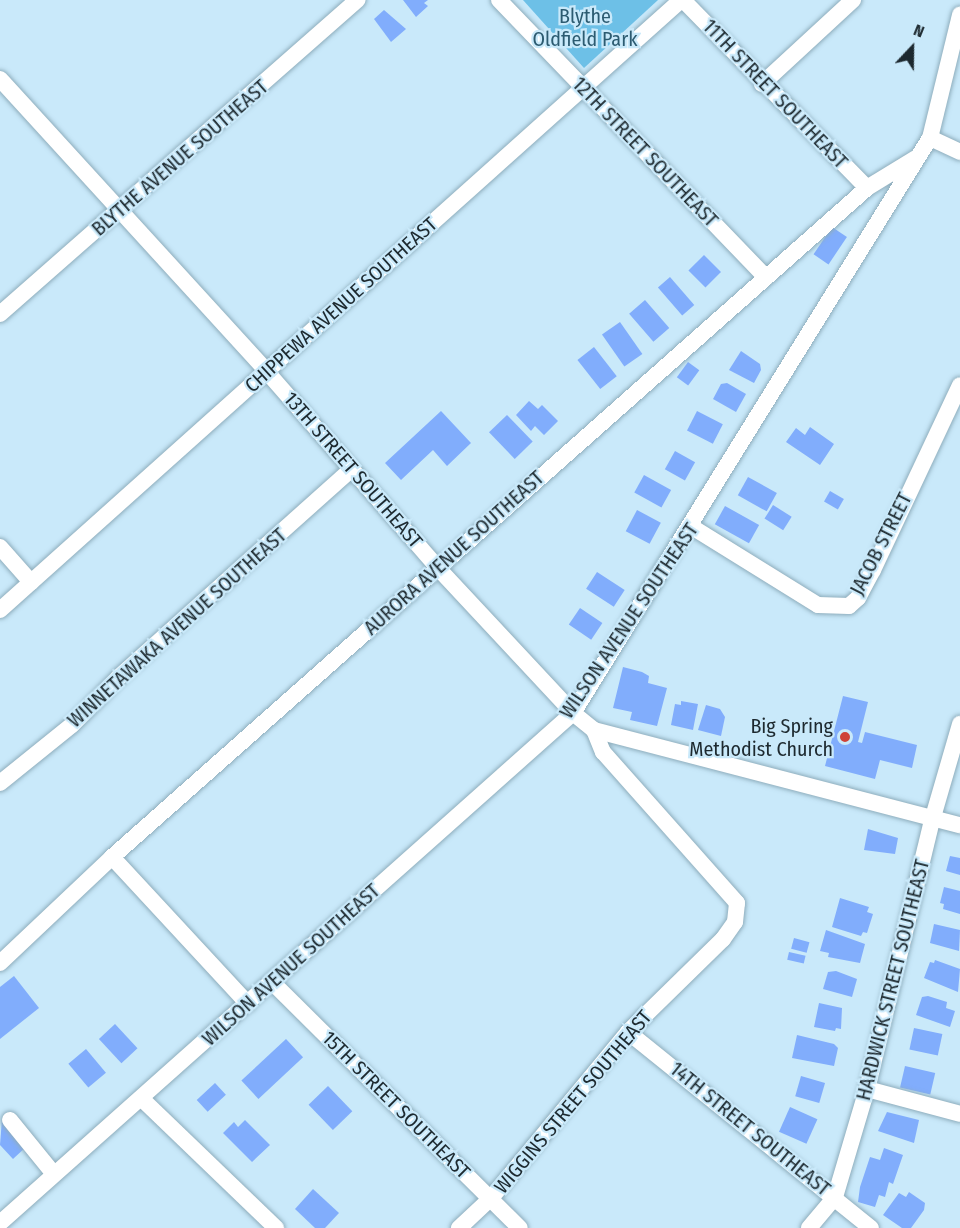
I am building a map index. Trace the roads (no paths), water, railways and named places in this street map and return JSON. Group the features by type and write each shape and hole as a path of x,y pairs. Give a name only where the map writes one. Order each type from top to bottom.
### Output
{"street":[{"name":"BLYTHE AVENUE SOUTHEAST","path":"0,314 358,0"},
{"name":"12TH STREET SOUTHEAST","path":"500,0 582,88 766,277"},
{"name":"CHIPPEWA AVENUE SOUTHEAST","path":"0,610 268,373 682,0"},
{"name":"11TH STREET SOUTHEAST","path":"682,0 762,84 867,188"},
{"path":"762,84 853,0"},
{"name":"WILSON AVENUE SOUTHEAST","path":"0,1223 53,1173 142,1099 573,713 692,527 930,138 960,15"},
{"name":"13TH STREET SOUTHEAST","path":"0,79 268,373 437,567 573,713 594,730 603,752 737,903 735,922"},
{"path":"930,138 960,152"},
{"name":"AURORA AVENUE SOUTHEAST","path":"0,963 112,857 867,188 919,156"},
{"name":"JACOB STREET","path":"692,527 818,605 849,606 858,598 873,570 960,385"},
{"name":"WINNETAWAKA AVENUE SOUTHEAST","path":"0,783 72,725 119,677 352,469"},
{"path":"0,547 31,582"},
{"name":"HARDWICK STREET SOUTHEAST","path":"809,1228 835,1197 867,1089 933,817 960,724"},
{"path":"594,730 960,825"},
{"path":"112,857 248,1004"},
{"name":"WIGGINS STREET SOUTHEAST","path":"459,1228 491,1198 628,1032 723,939 735,922"},
{"name":"15TH STREET SOUTHEAST","path":"272,982 520,1228"},
{"name":"14TH STREET SOUTHEAST","path":"628,1032 871,1228"},
{"path":"867,1089 960,1114"},
{"path":"142,1099 276,1228"},
{"path":"10,1120 53,1173"}],"place":[{"name":"Big Spring Methodist Church","path":"845,737"}],"park label":[{"name":"Blythe Oldfield Park","path":"585,28"}]}
